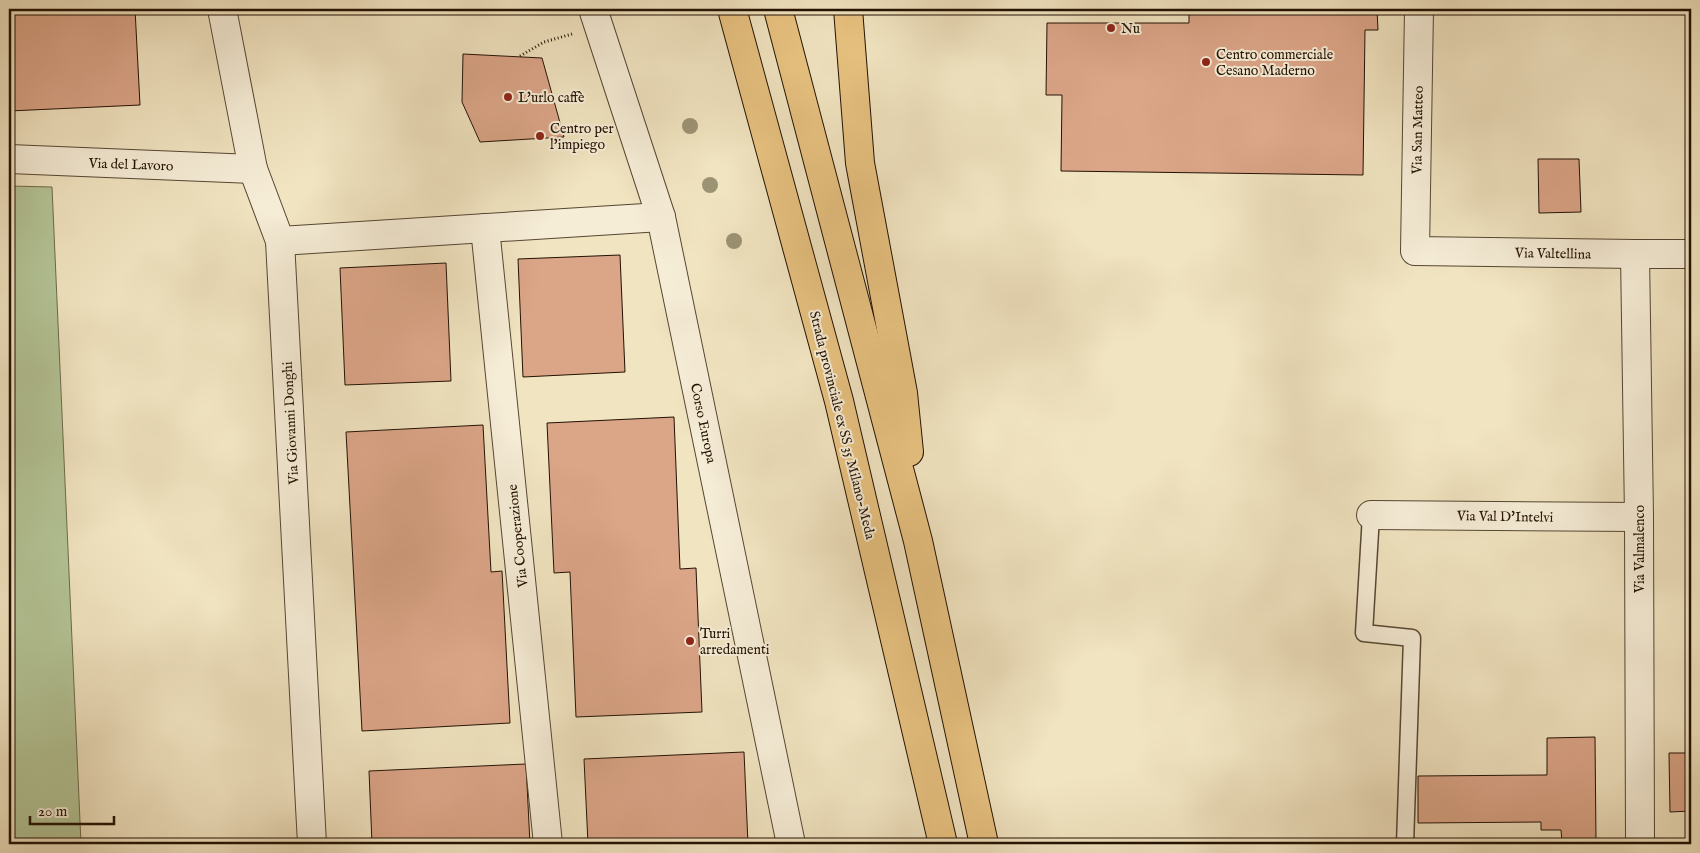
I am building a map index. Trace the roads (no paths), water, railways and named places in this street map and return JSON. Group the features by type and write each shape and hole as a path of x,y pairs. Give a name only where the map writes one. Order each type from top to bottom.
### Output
{"highway":[{"name":"Strada provinciale ex SS 35 Milano-Meda","path":"732,9 839,401 944,844"},
{"path":"778,9 918,541 984,844"},
{"path":"848,9 860,163 902,393 918,541"}],"street":[{"name":"Via Giovanni Donghi","path":"222,9 253,169 280,241 312,844"},
{"name":"Via San Matteo","path":"1416,251 1418,9"},
{"name":"Corso Europa","path":"596,18 661,217 791,844"},
{"name":"Via del Lavoro","path":"9,159 253,169"},
{"path":"280,241 661,217"},
{"name":"Via Cooperazione","path":"485,228 548,844"},
{"name":"Via Valtellina","path":"1416,251 1691,254"},
{"name":"Via Valmalenco","path":"1635,254 1639,517 1640,844"},
{"name":"Via Val D'Intelvi","path":"1371,515 1639,517"}],"lane":[{"path":"1371,515 1364,633 1412,638 1405,844"}],"place":[{"name":"Nu","path":"1111,28"},
{"name":"Centro commerciale Cesano Maderno","path":"1206,62"},
{"name":"L'urlo caffè","path":"508,97"},
{"name":"Centro per l'impiego","path":"540,136"},
{"name":"Turri arredamenti","path":"690,641"}]}
